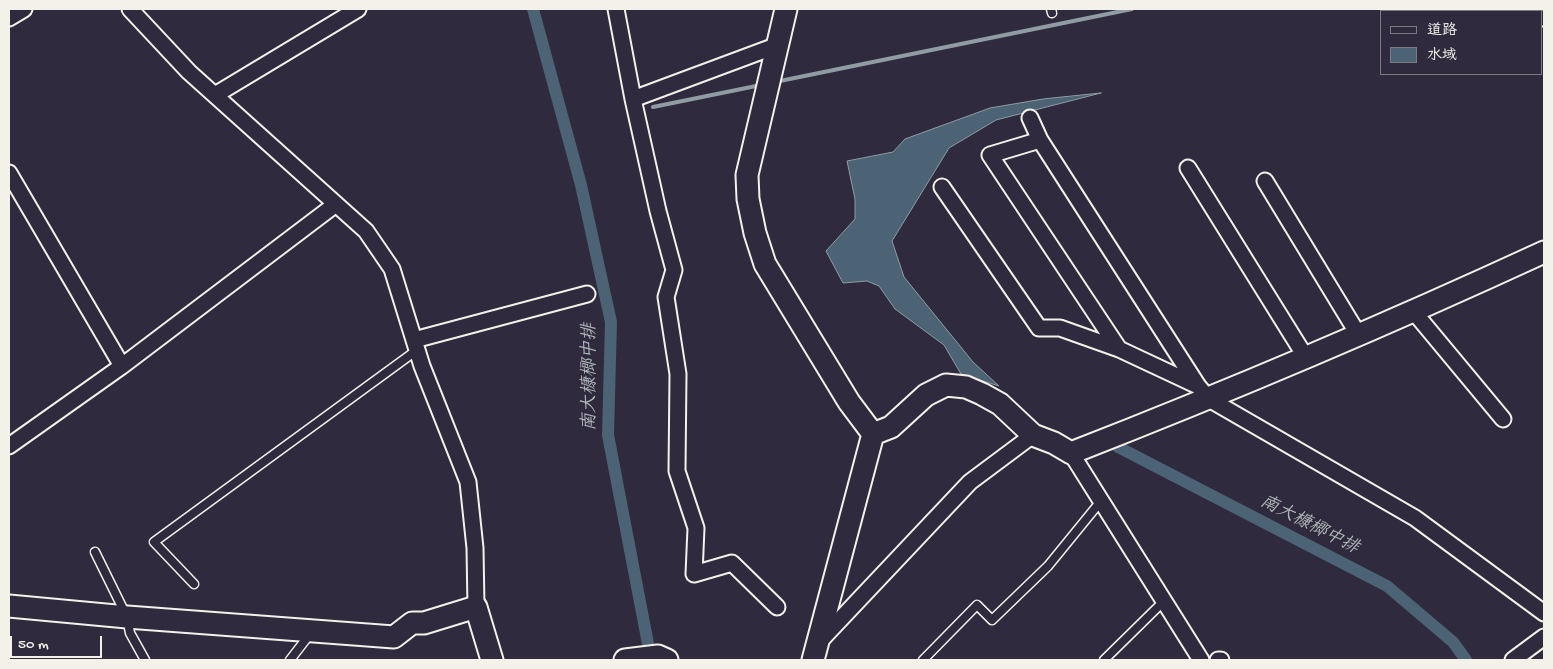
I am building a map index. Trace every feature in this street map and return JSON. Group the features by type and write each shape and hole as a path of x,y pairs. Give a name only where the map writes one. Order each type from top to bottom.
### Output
{"street":[{"path":"9,18 24,9"},
{"path":"130,9 189,72 366,231 392,269 415,345 468,482 476,548 476,607 492,660"},
{"path":"215,95 358,9"},
{"path":"616,9 633,99 658,211 674,270 666,297 678,374 677,471 696,528 694,574 732,563 777,607"},
{"path":"786,9 746,175 748,199 755,233 765,264 849,402 873,434"},
{"path":"633,99 778,45"},
{"path":"1030,118 1040,140 1204,392"},
{"path":"1040,140 990,155 1119,349"},
{"path":"1188,168 1305,356"},
{"path":"9,173 122,366"},
{"path":"1265,181 1358,334"},
{"path":"942,187 1039,328 1060,328 1119,349 1204,392 1415,518 1544,613"},
{"path":"9,446 122,366 336,204"},
{"path":"1071,454 1204,392 1305,356 1414,312 1544,252"},
{"path":"415,345 586,294"},
{"path":"1414,312 1503,418"},
{"path":"873,434 891,427 926,395 946,384 966,387 1000,404 1033,435 1054,443 1071,454 1201,660"},
{"path":"815,652 873,434"},
{"path":"815,652 970,482 1033,435"},
{"path":"9,606 394,637 412,623 424,623 476,607"},
{"path":"1513,660 1544,637"},
{"path":"625,660 658,656 667,660"}],"lane":[{"path":"194,584 154,542 415,345"},
{"path":"923,660 977,605 992,620 1048,566 1101,502"},
{"path":"95,552 127,617 130,634 145,660"},
{"path":"1104,660 1164,601"},
{"path":"290,660 313,631"}],"water":[{"path":"1101,93 996,120 949,148 892,241 904,277 973,362 999,386 961,374 944,345 895,309 879,286 867,281 843,283 826,251 855,219 855,199 847,161 893,152 905,139 990,108 1043,99"}],"waterway":[{"name":"南大槺榔中排","path":"533,9 581,185 611,322 608,435 649,649 649,660"},
{"path":"775,82 1132,9"},
{"path":"653,107 761,85"},
{"name":"南大槺榔中排","path":"1118,447 1387,586 1453,642 1466,660"}]}
